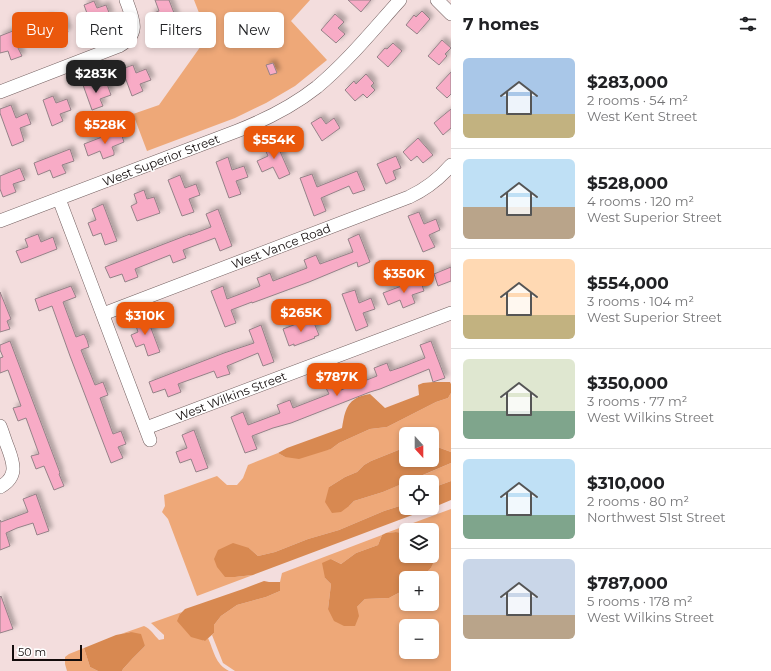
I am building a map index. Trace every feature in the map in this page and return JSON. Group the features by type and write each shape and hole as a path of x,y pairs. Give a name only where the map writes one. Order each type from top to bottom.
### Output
{"street":[{"path":"0,92 125,43 129,39 134,27 132,16 126,0"},
{"name":"West Superior Street","path":"0,221 237,131 274,115 316,88 351,55 400,0"},
{"path":"437,0 451,14"},
{"name":"West Vance Road","path":"103,314 409,197 425,189 451,165"},
{"path":"59,198 103,314"},
{"name":"West Wilkins Street","path":"103,314 148,434 451,313"},
{"path":"0,426 12,459 14,470 8,482 0,487"}],"shaded area":[{"path":"194,0 310,0 291,21 327,60 295,86 266,103 235,118 147,151 133,114 159,105 199,48 216,48 216,12 199,12"},
{"path":"433,382 450,382 451,393 448,398 436,402 387,427 370,429 339,443 331,449 299,459 285,457 278,453 287,448 342,428 347,408 358,397 370,394 385,408 419,395 418,385"},
{"path":"451,393 451,452 439,448 439,427 399,427 399,450 371,461 357,472 345,477 329,487 349,506 354,501 383,492 399,485 399,506 339,530 308,539 275,552 258,556 249,548 235,577 253,575 197,596 168,519 162,512 165,506 164,495 217,476 227,485 237,485 243,478 248,465 278,453 285,457 331,449 339,443 370,429 387,427 436,402 448,398"},
{"path":"439,448 451,452 451,463 423,475 399,475 399,485 354,501 341,512 332,513 325,502 329,487 345,477 357,472 371,461 399,450 399,467 439,467"},
{"path":"451,463 451,481 439,485 439,475 423,475"},
{"path":"451,481 451,500 439,505 439,485"},
{"path":"399,506 399,515 412,515 253,575 225,577 217,567 214,559 218,550 233,543 249,548 258,556 275,552 308,539 339,530"},
{"path":"451,509 451,671 235,671 223,663 212,635 214,633 214,625 221,616 237,605 266,597 280,591 282,573 382,535 378,545 356,553 341,564 331,559 325,578 331,584 328,609 357,607 365,599 389,598 399,593 399,611 439,611 439,571 428,571 431,568 432,563 439,563 439,523 413,523 435,515 439,515 439,513"},
{"path":"399,528 399,535 396,532 386,533"},
{"path":"386,533 399,533 399,563 433,563 431,568 428,571 399,571 399,593 389,598 365,599 357,607 359,616 355,626 344,626 334,621 328,609 331,584 325,578 322,563 331,559 341,564 356,553 378,545 382,535"},
{"path":"264,581 280,582 280,591 266,597 237,605 221,616 214,625 214,633 205,641 191,637 177,621 180,614 185,609"},
{"path":"182,612 180,614 204,641 208,638 218,661 229,671 122,671 145,646 131,632 121,634 144,626 151,630 159,640 164,639 164,635 151,623"},
{"path":"131,632 141,634 145,646 122,671 98,671 90,667 84,648 116,635"},
{"path":"84,648 90,667 98,671 67,671 65,657"}],"building":[{"path":"155,0 169,0 174,12 156,12 159,11"},
{"path":"348,0 371,0 361,12"},
{"path":"94,1 97,8 106,5 109,12 87,12 84,5"},
{"path":"422,11 430,19 417,34 406,25 414,15 416,17"},
{"path":"335,14 344,22 338,28 345,34 336,43 321,30"},
{"path":"12,31 12,48 18,48 22,56 11,60 8,51 0,53 0,36"},
{"path":"442,40 451,48 445,54 447,56 439,65 428,56"},
{"path":"393,43 402,51 388,67 377,57 385,48 387,49"},
{"path":"273,63 277,73 270,75 266,65"},
{"path":"133,65 136,73 146,69 151,80 140,84 143,91 132,96 122,69"},
{"path":"451,72 451,94 447,98 436,88"},
{"path":"366,74 374,83 371,86 375,90 367,98 363,94 355,101 345,90 354,81 356,84"},
{"path":"93,81 96,88 107,84 111,95 100,99 103,106 92,110 83,85"},
{"path":"53,96 56,103 67,99 71,110 60,114 63,121 52,126 43,100"},
{"path":"11,105 16,118 27,113 31,124 20,128 24,141 12,146 0,113 0,109"},
{"path":"451,109 451,128 443,135 434,123"},
{"path":"321,117 326,124 334,118 340,128 322,141 311,123"},
{"path":"120,130 124,142 112,147 114,155 103,159 100,151 88,156 84,144"},
{"path":"274,138 290,174 279,179 273,167 262,172 257,161 268,156 262,143"},
{"path":"418,138 433,155 423,163 417,156 411,161 403,152"},
{"path":"70,149 74,161 62,165 66,173 53,178 50,170 38,175 34,163"},
{"path":"396,156 401,168 393,171 396,179 386,184 377,164"},
{"path":"228,157 232,170 244,166 248,177 236,181 241,194 229,198 216,162"},
{"path":"20,168 25,180 13,184 16,192 3,197 0,189 0,176"},
{"path":"357,171 365,190 353,194 349,186 321,198 326,211 314,216 300,178 312,174 317,187"},
{"path":"180,175 185,188 196,184 200,195 189,199 194,212 182,216 168,180"},
{"path":"144,190 147,199 154,197 160,213 137,221 131,206 137,203 134,194"},
{"path":"103,204 117,241 105,245 101,233 93,236 88,223 96,220 92,209"},
{"path":"218,209 232,246 220,251 215,238 183,250 186,258 173,263 170,255 135,269 138,277 125,282 122,274 110,278 105,267 211,227 206,214"},
{"path":"419,212 424,224 436,219 440,230 429,235 435,247 423,252 408,216"},
{"path":"38,234 41,242 53,237 57,249 21,263 16,251 28,247 25,239"},
{"path":"359,234 370,262 358,267 357,262 309,282 231,310 236,323 225,327 211,291 223,286 227,299 260,286 257,278 270,273 273,281 307,268 304,260 316,255 320,264 353,252 348,239"},
{"path":"451,267 451,281 438,286 434,274"},
{"path":"420,279 424,291 412,295 415,303 403,308 400,300 388,305 383,293"},
{"path":"71,286 76,297 63,302 76,337 84,334 87,340 89,347 81,350 95,385 103,382 108,395 100,398 113,434 121,431 126,444 118,447 123,458 111,463 52,306 39,311 35,299"},
{"path":"355,290 359,303 371,298 375,309 363,313 368,326 356,331 342,294"},
{"path":"0,292 11,319 7,321 10,329 0,332"},
{"path":"146,315 160,352 148,356 144,344 136,347 131,335 138,332 134,320"},
{"path":"312,318 319,335 294,346 294,344 289,346 283,329"},
{"path":"261,325 274,362 263,366 258,353 227,366 230,374 217,378 214,371 178,384 181,392 168,397 165,389 153,393 149,382 254,343 249,330"},
{"path":"10,341 64,486 54,490 44,466 36,469 31,456 39,454 26,418 18,421 13,408 21,406 8,370 0,373 0,358 3,357 0,350 0,345"},
{"path":"431,341 445,378 433,382 429,369 291,423 252,436 257,449 245,453 231,417 243,412 248,425 280,413 277,405 290,400 293,408 329,394 325,386 338,381 341,390 377,376 374,368 387,363 390,371 402,367 425,358 420,345"},
{"path":"194,430 208,468 196,472 191,459 180,463 176,452 187,448 182,435"},
{"path":"36,494 49,531 37,535 33,523 17,528 6,533 10,546 0,550 0,520 1,522 28,512 23,499"},
{"path":"1,596 13,629 0,633 0,597"}]}
